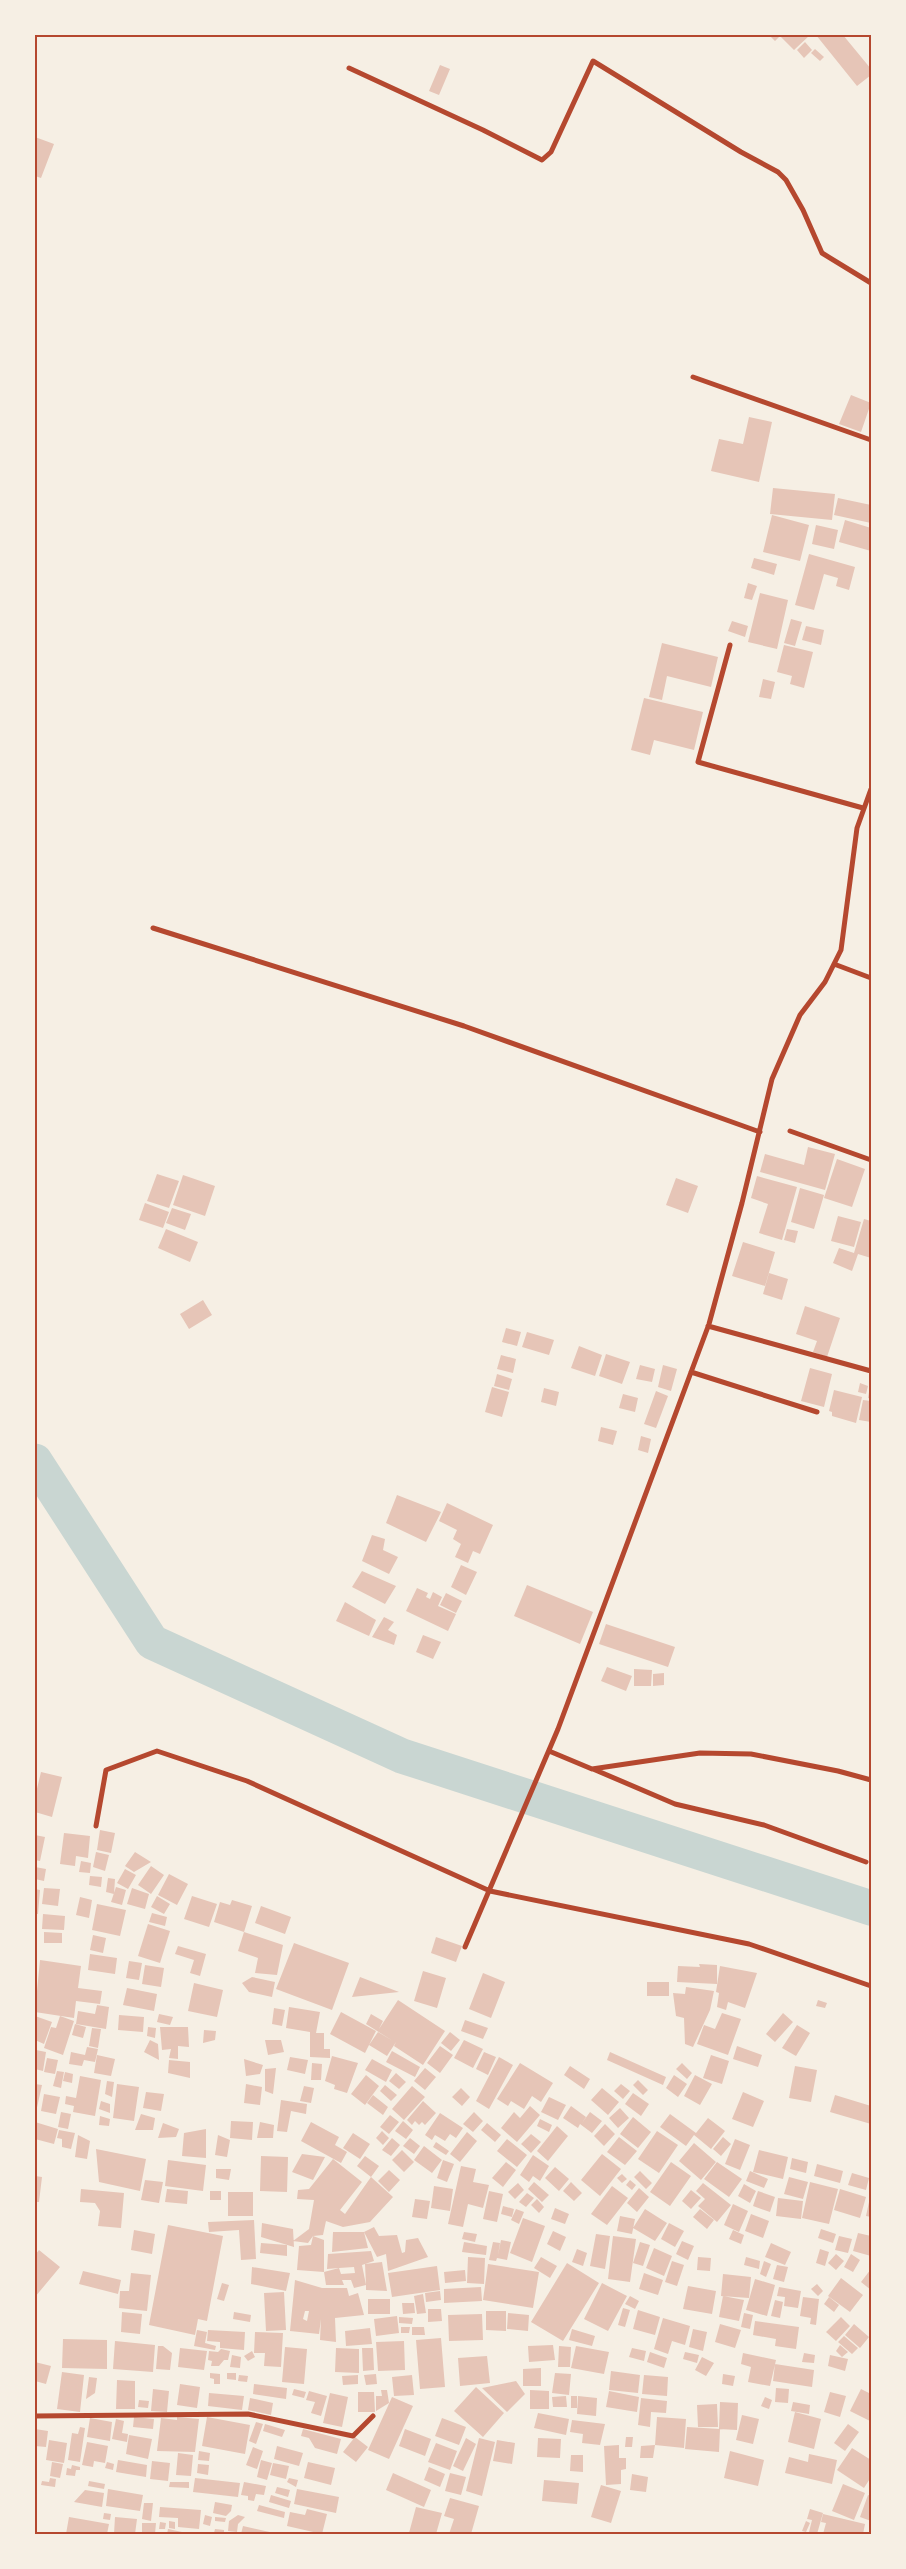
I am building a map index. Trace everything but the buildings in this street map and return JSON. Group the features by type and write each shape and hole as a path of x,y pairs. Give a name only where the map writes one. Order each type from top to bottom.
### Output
{"street":[{"path":"349,68 483,130 542,160 551,152 593,61 741,152 778,172 786,180 803,210 822,253 871,283"},
{"path":"693,377 871,440"},
{"path":"730,645 698,762 863,808"},
{"path":"466,1948 558,1729 708,1326 760,1132 772,1079 800,1015 825,982 841,950 857,828 871,791"},
{"path":"153,928 464,1026 760,1132"},
{"path":"834,964 871,978"},
{"path":"790,1130 871,1160"},
{"path":"708,1326 871,1371"},
{"path":"691,1372 817,1412"},
{"path":"96,1826 106,1770 157,1751 247,1781 490,1891 749,1944 871,1986"},
{"path":"549,1751 676,1804 764,1825 866,1862"},
{"path":"592,1768 700,1752 742,1754 838,1771 871,1780"},
{"path":"35,2416 248,2414 353,2436 373,2416"}],"waterway":[{"path":"35,1461 152,1642 402,1756 871,1908"}]}
